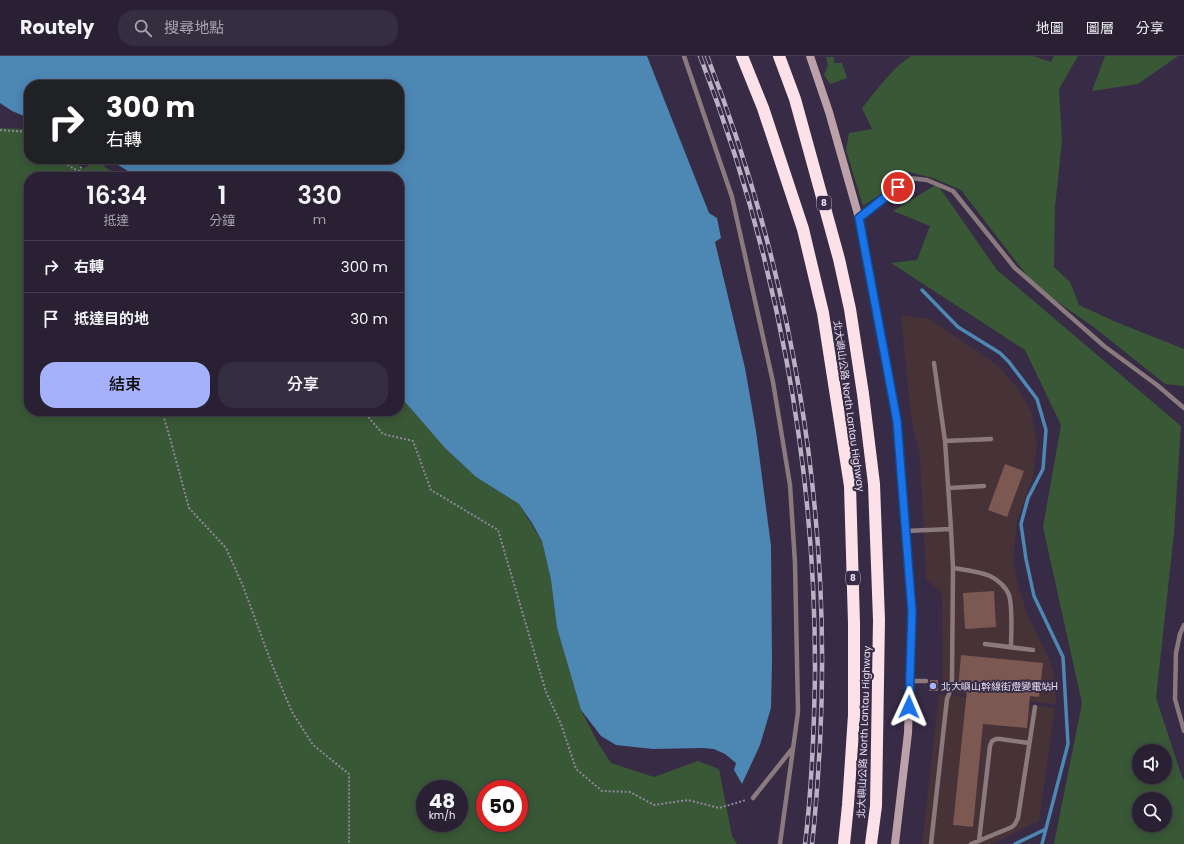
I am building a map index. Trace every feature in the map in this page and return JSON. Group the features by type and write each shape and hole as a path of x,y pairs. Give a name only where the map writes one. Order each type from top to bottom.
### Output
{"highway":[{"name":"北大嶼山公路 North Lantau Highway","path":"742,56 763,108 803,229 823,313 850,486 854,623 854,715 844,844"},
{"name":"北大嶼山公路 North Lantau Highway","path":"779,56 794,99 839,259 850,309 862,386 874,484 878,620 876,806 871,844"}],"main road":[{"path":"810,56 829,112 859,218 897,421 912,612 908,734 895,844"}],"lane":[{"path":"684,56 732,196 773,382 790,485 796,563 798,712 780,844"},
{"path":"859,218 909,178 928,180 953,191 1015,268 1104,346 1184,408"},
{"path":"931,844 947,699 951,689 952,679 953,568 945,441 934,363"},
{"path":"945,441 991,439"},
{"path":"948,488 984,486"},
{"path":"906,532 951,529"},
{"path":"953,568 980,572 998,581 1005,588 1009,594 1011,606 1011,647"},
{"path":"1184,625 1180,634 1176,653 1175,699 1184,731"},
{"path":"985,644 1033,650"},
{"path":"910,680 926,681"},
{"path":"971,844 1012,827 1018,818 1035,707"},
{"path":"979,841 990,746 992,741 1000,739 1029,743"},
{"path":"753,798 793,748"}],"path":[{"path":"0,130 24,132"},
{"path":"67,164 79,172 83,164"},
{"path":"163,416 189,508 226,548 243,586 271,662 292,712 313,745 349,774 349,844"},
{"path":"367,416 383,434 413,441 431,490 498,530 546,692 561,724 576,769 602,791 630,792 654,805 688,800 719,808 753,798"}],"shaded area":[{"path":"901,315 930,319 997,365 1018,388 1031,411 1037,443 1033,476 1017,521 1013,563 1019,589 1029,618 1049,659 1055,678 1056,704 943,692 942,593 926,578 920,457 911,418"},
{"path":"939,694 1055,708 1039,821 992,844 922,844"}],"green space":[{"path":"911,56 1033,56 1051,62 1054,56 1078,56 1059,89 1062,141 1055,207 1054,267 1070,282 1079,305 1116,322 1184,349 1184,386 1165,384 1095,328 1035,286 961,190 933,178 909,172 889,183 884,192 863,206 846,150 849,133 872,129 862,108 891,73"},
{"path":"1105,56 1178,56 1138,84 1092,91"},
{"path":"826,57 834,57 834,63 842,63 847,78 830,84 824,75 828,65"},
{"path":"0,128 24,128 24,164 78,164 83,169 90,164 101,164 109,170 117,172 24,172 24,416 404,416 404,401 445,448 476,477 519,504 542,541 551,580 557,628 581,710 598,743 611,763 654,777 698,761 719,769 732,836 737,844 0,844"},
{"path":"937,184 997,270 1181,426 1174,533 1156,698 1171,744 1132,744 1132,784 1172,784 1172,747 1183,780 1184,779 1184,844 1054,844 1082,703 1043,527 1061,425 1025,350 891,263 917,260 930,226 893,211"}],"water":[{"path":"0,56 647,56 709,213 717,218 721,238 715,242 745,368 756,431 771,546 771,708 760,745 742,784 734,770 736,763 725,754 714,749 653,749 616,745 601,736 581,710 557,628 551,580 542,541 532,523 519,504 476,477 445,448 404,401 404,172 130,172 116,164 404,164 404,80 24,80 24,116 12,111 0,103"}],"building":[{"path":"1005,464 1024,471 1007,517 988,510"},
{"path":"994,591 996,627 965,629 963,593"},
{"path":"961,655 1043,663 1039,697 1030,696 1027,728 983,724 973,827 953,825 967,690 958,689"},
{"name":"北大嶼山幹線街燈變電站H","path":"930,680 938,680 938,691 929,691"}],"waterway":[{"path":"922,290 958,327 1000,353 1009,362 1037,399 1046,430 1043,469 1028,498 1021,524 1026,559 1034,596 1063,657 1068,744 1042,844"},
{"path":"1015,844 1046,829"}],"railway":[{"path":"700,56 727,130 750,206 770,283 786,360 799,438 808,517 813,596 815,675 812,760 805,844"},
{"path":"707,56 737,139 762,223 783,308 800,394 812,481 819,568 822,656 820,743 812,844"}],"place":[{"name":"北大嶼山幹線街燈變電站H","path":"933,686"}],"route":[{"path":"898,187 859,218 897,421 912,612 909,707"}]}
